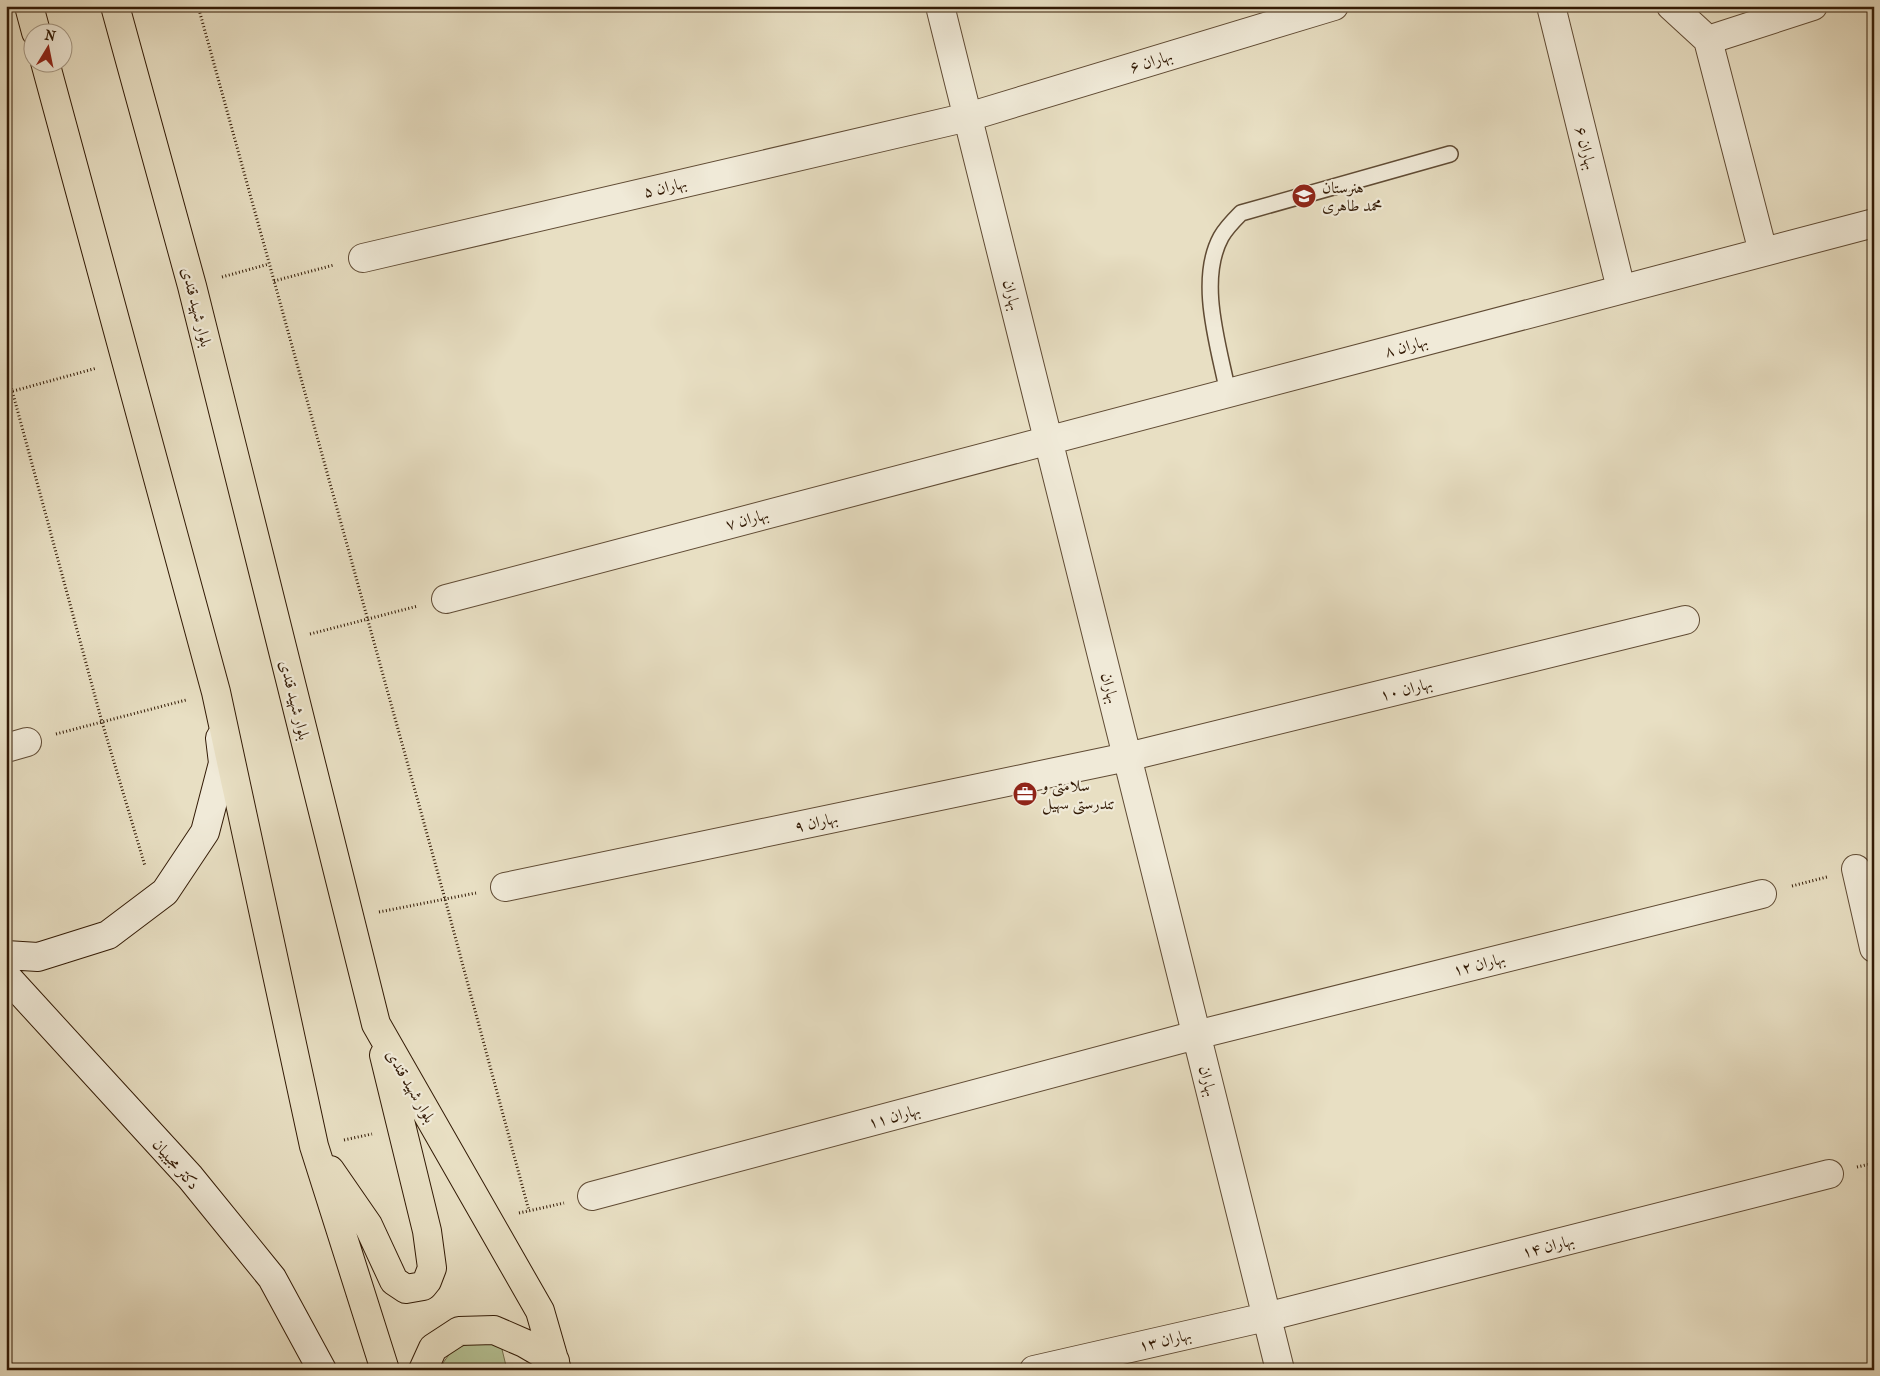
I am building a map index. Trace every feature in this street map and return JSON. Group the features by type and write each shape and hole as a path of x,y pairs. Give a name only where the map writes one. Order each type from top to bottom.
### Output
{"main road":[{"path":"29,6 33,22"},
{"name":"بلوار شهید قندی","path":"115,6 192,286 376,1024 540,1311 556,1365"},
{"path":"48,72 216,692 314,1146 385,1370"},
{"path":"314,1146 368,1225 394,1281 406,1289 423,1286 432,1268 427,1231 376,1024"},
{"path":"423,1370 433,1348 459,1331 494,1330 524,1343 556,1365"}],"street":[{"name":"بهاران","path":"940,6 1280,1370"},
{"name":"بهاران ۶","path":"968,117 1334,6"},
{"name":"بهاران ۶","path":"1551,6 1621,289"},
{"path":"1708,40 1814,6"},
{"path":"1671,7 1708,40 1763,252"},
{"name":"بهاران ۵","path":"363,258 968,117"},
{"name":"بهاران ۸","path":"1048,440 1874,223"},
{"name":"بهاران ۷","path":"446,599 1048,440"},
{"name":"بهاران ۱۰","path":"1127,757 1685,620"},
{"path":"6,955 38,957 108,935 165,892 205,832 222,763 216,692"},
{"name":"بهاران ۹","path":"505,888 1127,757"},
{"path":"1856,869 1874,948"},
{"name":"بهاران ۱۲","path":"1196,1035 1762,894"},
{"name":"دکتر مجیبیان","path":"6,976 190,1177 272,1278 322,1370"},
{"name":"بهاران ۱۱","path":"592,1196 1196,1035"},
{"name":"بهاران ۱۴","path":"1266,1317 1829,1174"},
{"name":"بهاران ۱۳","path":"1034,1370 1266,1317"}],"lane":[{"path":"1228,393 1211,309 1211,271 1214,252 1222,235 1241,213 1450,154"}],"path":[{"path":"198,6 445,899 529,1211"},
{"path":"274,282 363,258"},
{"path":"192,286 269,264"},
{"path":"6,393 127,360"},
{"path":"6,368 102,722 155,900"},
{"path":"280,642 446,599"},
{"path":"17,745 216,692"},
{"path":"1762,894 1856,869"},
{"path":"349,918 505,888"},
{"path":"489,1220 592,1196"}],"green space":[{"path":"500,1341 507,1370 443,1370 443,1363 453,1349 475,1342"}],"place":[{"name":"هنرستان محمد طاهری","path":"1304,196"},
{"name":"سلامتی و تندرستی سهیل","path":"1025,794"}]}
